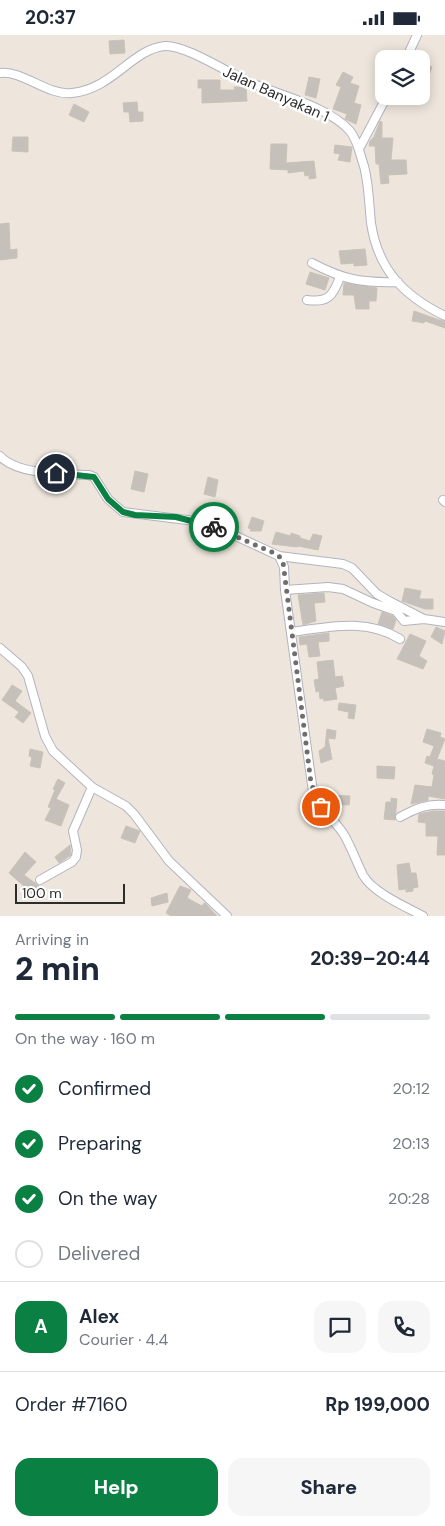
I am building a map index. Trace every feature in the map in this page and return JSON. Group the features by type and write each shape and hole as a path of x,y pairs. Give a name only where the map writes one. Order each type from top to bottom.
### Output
{"street":[{"path":"410,50 417,35"},
{"name":"Jalan Banyakan 1","path":"0,73 13,74 54,91 73,93 100,86 154,49 164,46 178,47 251,83 327,114 350,131 359,149 369,190 373,232 382,258 398,282 414,299 445,316"},
{"path":"359,149 382,105"},
{"path":"312,263 340,277 398,282"},
{"path":"307,300 325,300 332,296 340,277"},
{"path":"0,455 10,464 30,470 89,475 97,481 108,499 123,512 195,521 225,531 279,556 343,564 356,572 377,594 424,619"},
{"path":"279,556 284,567 285,590 305,719 311,783 317,800 341,831 370,883 423,916"},
{"path":"285,590 328,587 343,589 396,611 404,621 424,619 445,622"},
{"path":"291,632 355,625 374,627 400,639"},
{"path":"0,648 22,667 28,676 45,736 53,751 92,787 126,806 169,861 227,916"},
{"path":"40,880 72,862 76,857 78,850 73,831 92,787"},
{"path":"400,817 416,808 428,805 445,805"}],"building":[{"path":"124,40 125,53 110,54 109,41"},
{"path":"343,72 353,77 350,83 359,86 354,103 361,105 356,124 345,119 347,114 333,109 341,87 336,85"},
{"path":"309,77 320,79 316,98 305,95"},
{"path":"198,80 220,80 220,90 235,90 234,87 246,87 247,101 202,103 202,88 198,88"},
{"path":"137,102 138,112 143,112 143,121 130,122 129,112 124,112 123,103"},
{"path":"74,104 89,112 84,122 69,115"},
{"path":"380,121 382,122 382,138 393,138 391,160 406,160 407,174 388,175 389,183 381,184 379,164 376,164 375,146 369,146"},
{"path":"13,137 28,137 28,152 12,151"},
{"path":"271,144 287,144 286,163 314,161 316,178 309,179 309,175 305,176 304,171 288,173 288,170 270,169"},
{"path":"335,145 352,147 350,162 338,160 340,154 334,153"},
{"path":"9,223 10,250 17,249 17,258 0,260 0,224"},
{"path":"365,249 367,265 341,264 339,251"},
{"path":"310,272 329,278 325,290 306,284"},
{"path":"344,283 377,288 376,301 369,301 369,309 356,309 354,295 343,295"},
{"path":"414,311 445,322 445,328 425,321 424,323 412,321"},
{"path":"135,471 148,474 144,492 131,489"},
{"path":"208,477 218,480 215,497 204,494"},
{"path":"252,517 264,521 261,531 250,531 251,529 248,528"},
{"path":"276,532 291,536 291,533 310,541 313,534 322,536 318,550 272,544"},
{"path":"405,588 421,591 419,599 433,599 433,609 425,609 402,601"},
{"path":"324,593 325,602 314,603 316,621 303,625 298,595"},
{"path":"382,612 393,616 396,620 393,629 378,624"},
{"path":"436,627 445,631 442,644 431,637"},
{"path":"329,633 329,641 318,642 320,656 309,657 307,644 300,645 299,637"},
{"path":"410,634 426,641 419,656 427,661 423,669 397,659"},
{"path":"333,660 335,677 342,676 344,686 335,688 337,699 324,701 323,698 320,699 319,691 316,692 314,680 319,679 317,662"},
{"path":"12,685 22,691 15,701 31,713 23,723 15,717 19,712 2,700"},
{"path":"339,703 356,705 354,719 348,718 349,712 338,710"},
{"path":"327,729 336,731 335,739 328,738 332,759 321,763 319,751 325,747"},
{"path":"427,729 441,733 440,737 445,739 437,759 445,761 445,799 428,796 428,800 411,804 415,785 432,787 434,766 425,763 427,756 430,757 434,746 423,742"},
{"path":"30,749 43,752 40,768 30,766 32,757 29,756"},
{"path":"377,766 395,767 394,779 377,778"},
{"path":"58,779 65,783 56,799 69,805 61,826 45,820 51,808 48,807"},
{"path":"331,795 350,796 349,805 331,804"},
{"path":"391,798 397,799 395,820 384,819 386,802 391,802"},
{"path":"445,811 445,855 437,855 438,836 426,836 426,823 418,822 419,814"},
{"path":"126,826 140,831 135,843 121,838"},
{"path":"70,845 71,855 59,863 55,857"},
{"path":"25,852 36,862 24,875 39,886 33,894 9,873"},
{"path":"409,863 411,873 416,873 418,887 413,888 413,891 406,892 406,889 399,890 397,865"},
{"path":"180,886 191,890 187,898 202,906 204,903 206,904 217,916 171,916 166,913"},
{"path":"167,893 168,902 152,906 151,898"}],"way so far":[{"path":"214,527 274,553 283,562 285,590 305,719 311,783 313,792 321,807"}],"route":[{"path":"56,473 94,477 108,499 123,512 135,515 176,517 214,527"}]}
